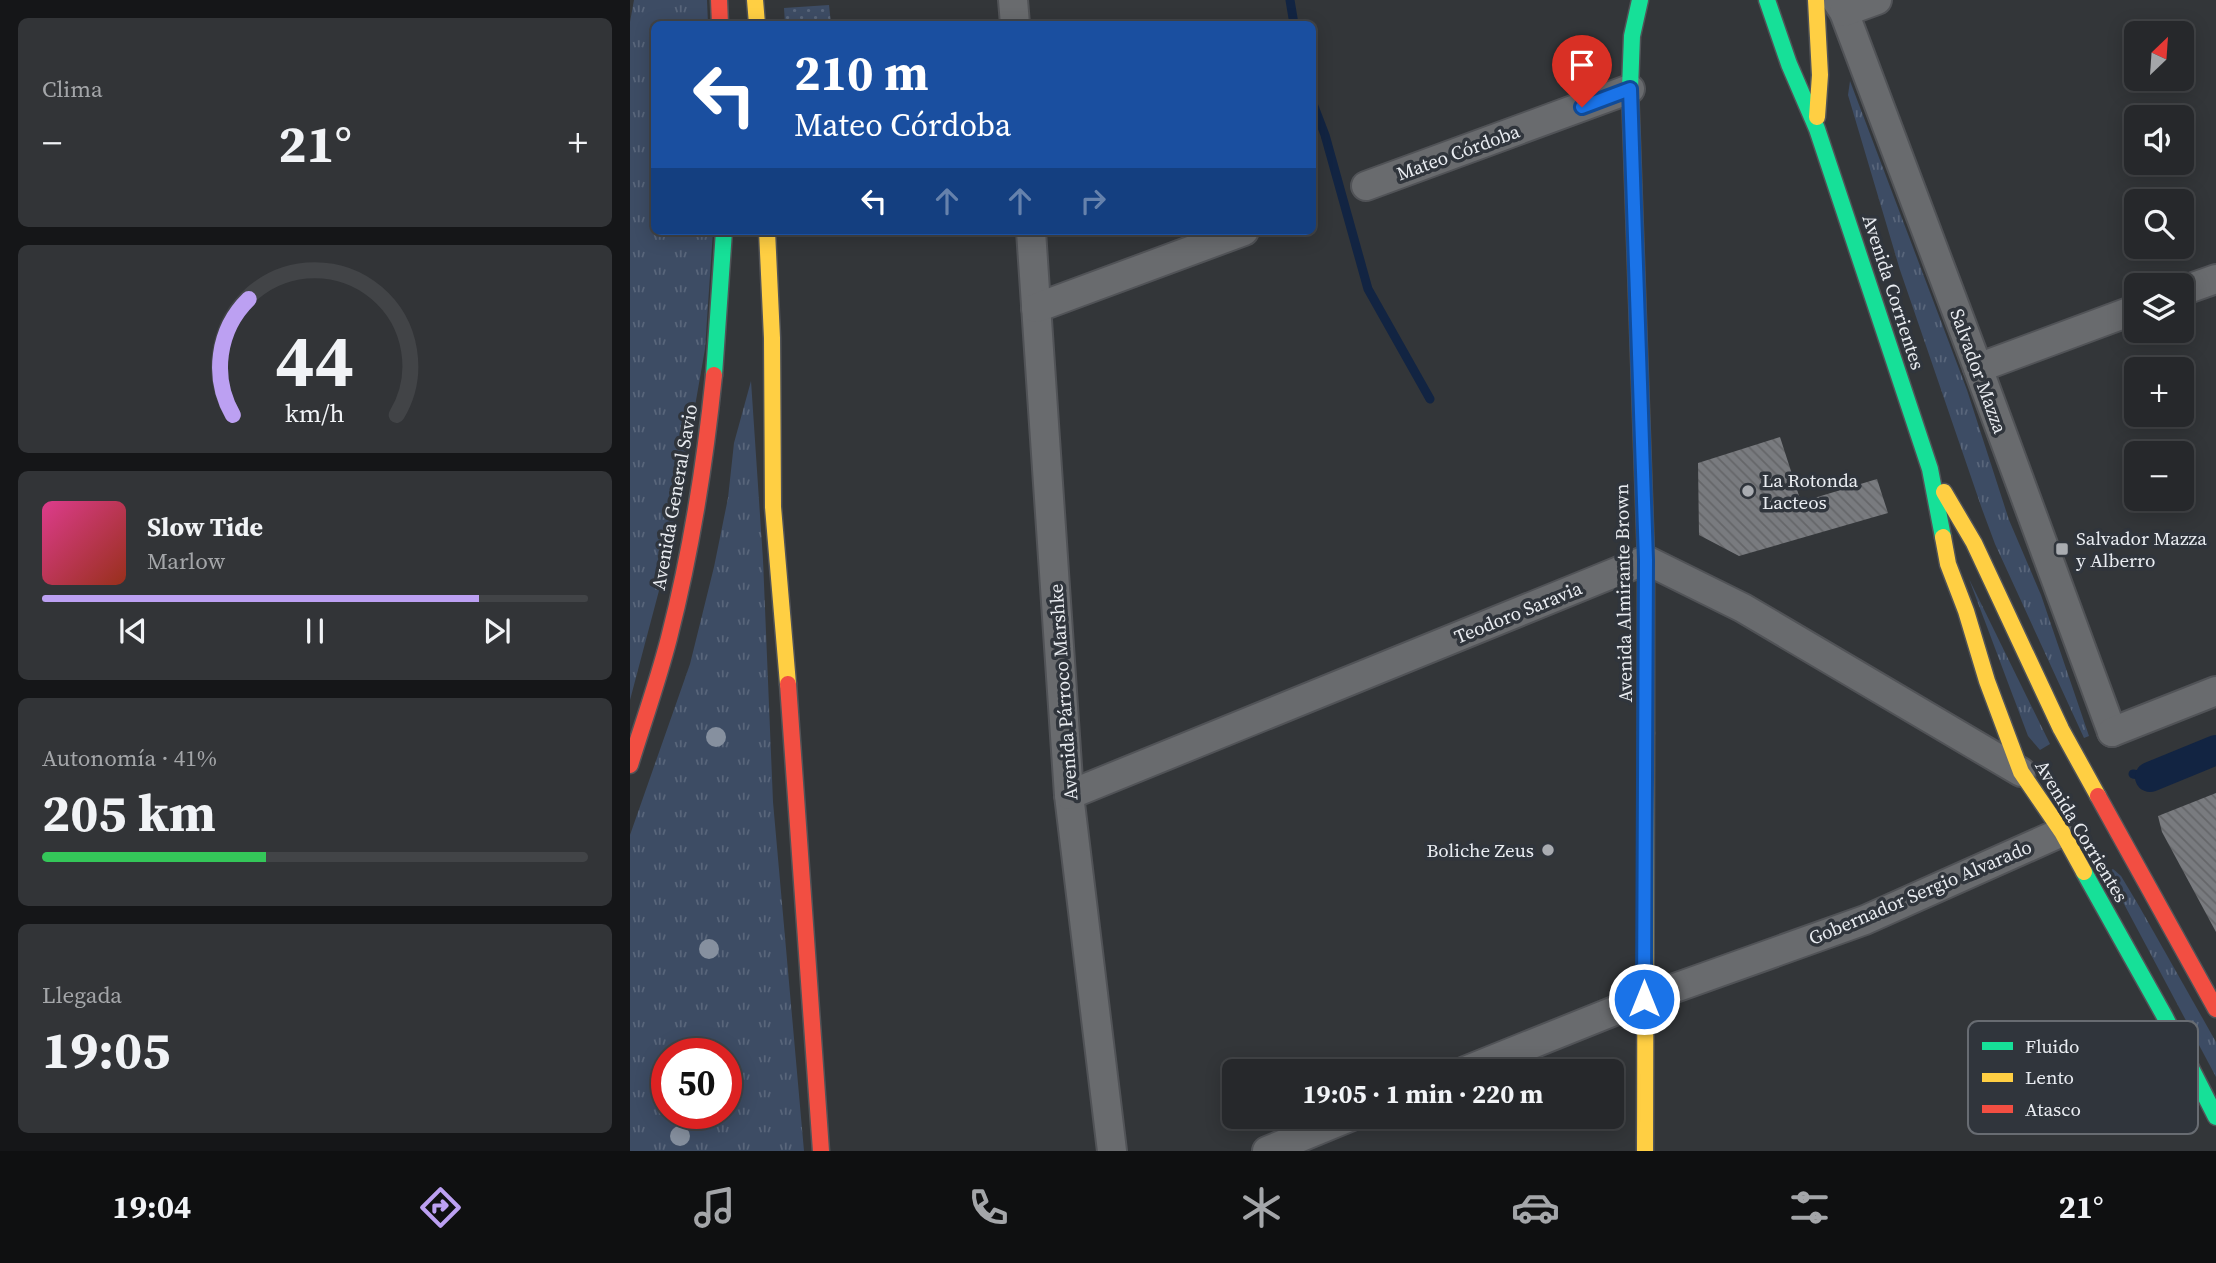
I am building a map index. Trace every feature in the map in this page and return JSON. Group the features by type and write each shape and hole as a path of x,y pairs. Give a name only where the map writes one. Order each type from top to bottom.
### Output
{"main road":[{"path":"719,0 720,21"},
{"path":"755,0 757,21"},
{"path":"1625,0 1632,36"},
{"path":"1632,36 1640,0"},
{"name":"Avenida Corrientes","path":"1766,0 1789,64 1817,129 1930,469 1948,564 2021,772 2062,832 2167,1021"},
{"name":"Avenida Corrientes","path":"1815,0 1819,75 1817,129"},
{"name":"Avenida Almirante Brown","path":"1632,36 1630,89 1646,560 1645,1151"},
{"name":"Avenida General Savio","path":"630,765 673,622 695,514 717,352 724,235"},
{"path":"767,235 772,338 772,507 801,849 810,1018 821,1151"},
{"name":"Avenida Corrientes","path":"1930,469 1974,543 2061,729 2216,1009"},
{"name":"Avenida Corrientes","path":"2198,1082 2216,1117"}],"street":[{"path":"1013,0 1015,21"},
{"path":"1840,6 1877,0"},
{"name":"Salvador Mazza","path":"1840,6 1978,368 2112,732"},
{"name":"Mateo Córdoba","path":"1366,186 1630,89"},
{"name":"Avenida Párroco Marshke","path":"1031,235 1069,795 1112,1151"},
{"path":"1036,308 1233,235"},
{"path":"2194,287 2216,279"},
{"path":"1978,368 2124,314"},
{"path":"1646,560 1743,608 2021,772"},
{"name":"Teodoro Saravia","path":"1069,795 1646,560"},
{"path":"2086,772 2112,732 2216,691"},
{"name":"Gobernador Sergio Alvarado","path":"1495,1059 1644,999 1865,920 2062,832"},
{"path":"1266,1151 1320,1129"}],"green space":[{"path":"634,0 707,0 708,21 651,21 651,235 713,235 705,349 670,549 630,700 630,22"},
{"path":"829,5 831,21 785,21 784,8"},
{"path":"1850,81 1967,390 2009,520 2041,595 2089,736 2084,738 1995,544 1982,509 1900,270 1848,95"},
{"path":"751,381 763,560 773,802 804,1151 630,1151 630,835 690,664 728,498 734,443"},
{"path":"1969,579 2050,744 2040,750 2028,736"},
{"path":"2113,869 2121,876 2216,1042 2216,1077 2198,1043 2198,1021 2186,1021 2107,872"}],"building":[{"name":"La Rotonda Lacteos","path":"1780,437 1801,502 1877,479 1888,513 1739,556 1699,535 1698,463"},
{"path":"2216,793 2216,932 2162,832 2158,816"}],"waterway":[{"path":"1290,0 1294,21"},
{"path":"1316,111 1368,289 1430,399"},
{"path":"2150,777 2216,750"},
{"path":"2133,774 2150,777"}],"traffic: fast":[{"path":"1640,0 1632,36 1630,89 1646,560 1646,733"},
{"path":"1767,0 1789,64 1817,129 1930,469 1943,537"},
{"path":"714,375 724,235"},
{"path":"2084,872 2167,1021"},
{"path":"2198,1082 2216,1117"}],"traffic: slow":[{"path":"755,0 757,21"},
{"path":"1816,0 1820,75 1817,117"},
{"path":"767,235 772,338 773,507 788,684"},
{"path":"1944,492 1974,543 2061,729 2098,796"},
{"path":"1943,537 1948,564 2021,772 2062,832 2084,872"},
{"path":"1645,1151 1646,733"}],"traffic: jam":[{"path":"719,0 720,21"},
{"path":"630,765 677,606 702,475 714,375"},
{"path":"788,684 821,1151"},
{"path":"2098,796 2216,1009"}],"place":[{"name":"La Rotonda Lacteos","path":"1748,491"},
{"name":"Salvador Mazza y Alberro","path":"2062,549"},
{"name":"Boliche Zeus","path":"1548,850"}],"route":[{"path":"1582,107 1630,89 1646,560 1644,999"}]}
